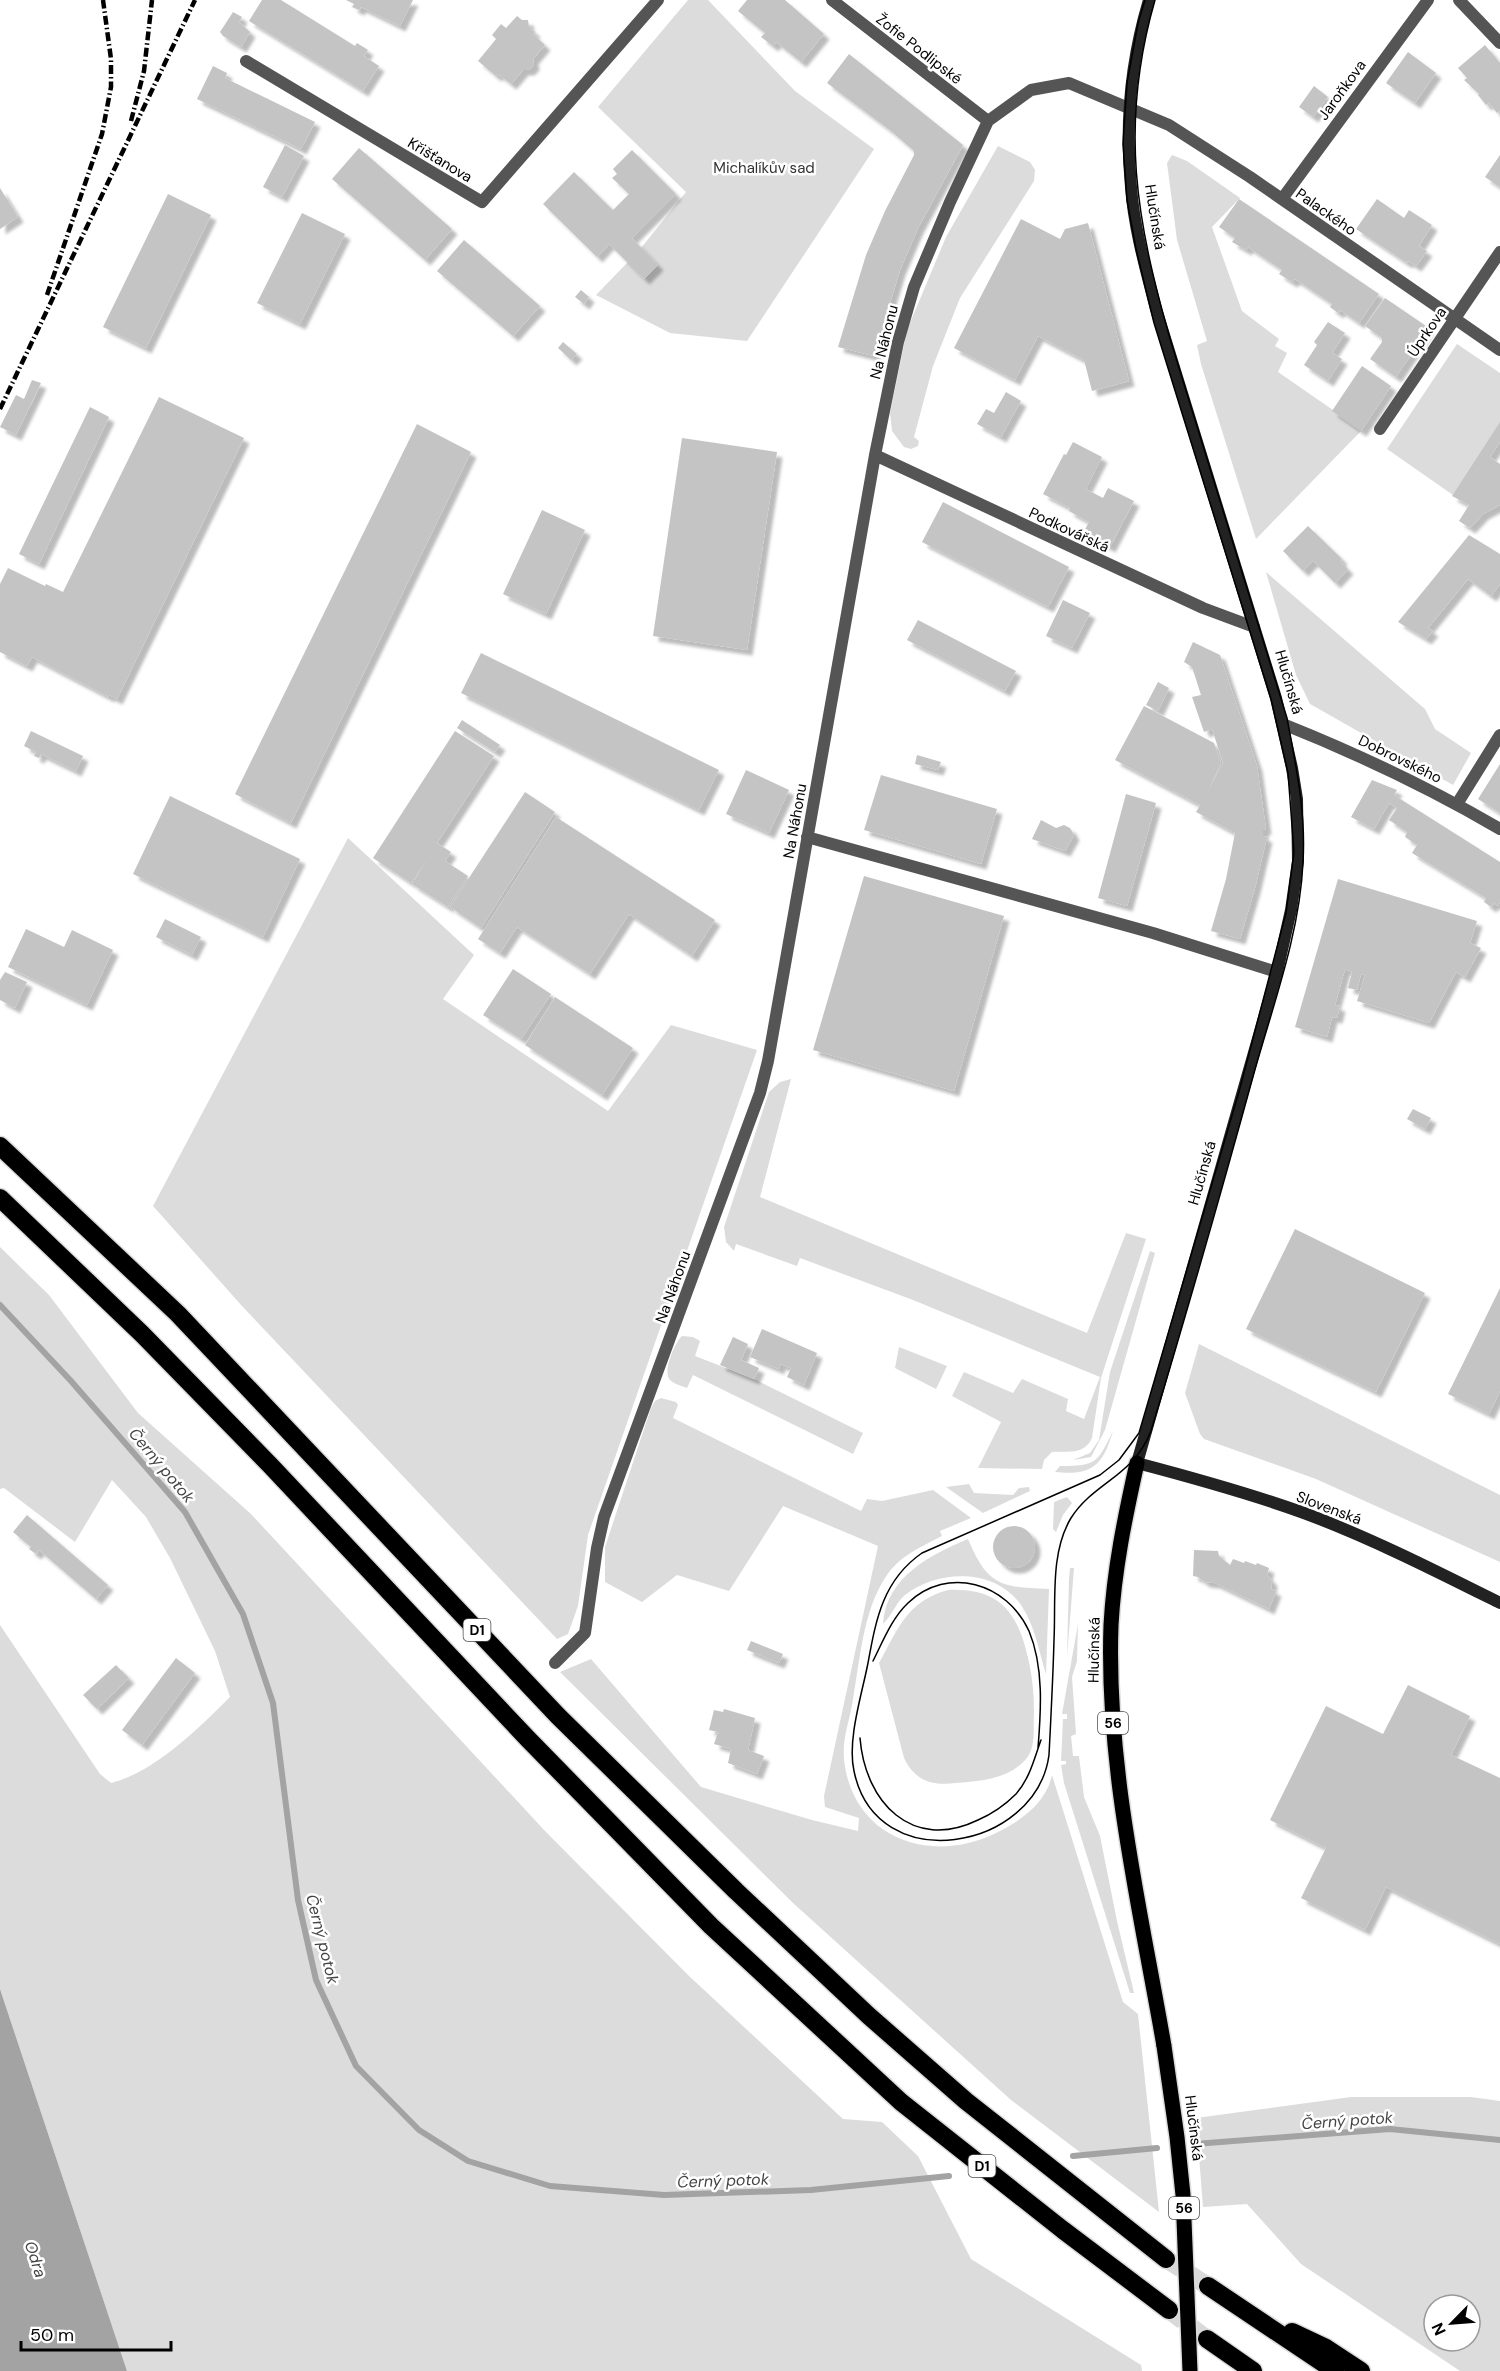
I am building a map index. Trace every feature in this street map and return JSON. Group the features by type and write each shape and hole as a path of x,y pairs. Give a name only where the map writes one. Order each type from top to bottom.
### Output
{"highway":[{"name":"D1","path":"0,1146 177,1314 558,1716 769,1922 869,2016 966,2101 1166,2259"},
{"name":"D1","path":"0,1198 142,1335 238,1433 528,1739 711,1926 901,2102 1169,2310"},
{"path":"1208,2286 1335,2371"},
{"path":"1227,2300 1326,2348 1361,2371"},
{"path":"1207,2339 1253,2371"}],"main road":[{"name":"Hlučínská","path":"1137,1463 1120,1537 1115,1582 1112,1624 1112,1699 1121,1800 1178,2137 1183,2195 1190,2371"}],"street":[{"name":"Křišťanova","path":"246,61 482,202 658,0"},
{"name":"Žofie Podlipské","path":"832,0 988,122"},
{"name":"Hlučínská","path":"1137,1463 1277,972 1291,910 1299,845 1295,789 1282,724 1156,309 1143,259 1131,190 1130,108 1139,40 1149,0"},
{"name":"Jaroňkova","path":"1282,199 1354,97 1428,0"},
{"path":"1459,0 1500,43"},
{"name":"Na Náhonu","path":"555,1663 585,1633 597,1548 604,1517 760,1093 768,1061 875,455 898,342 914,287 950,202 988,122 1031,90 1069,83 1130,108"},
{"name":"Palackého","path":"1130,108 1169,125 1282,199 1500,350"},
{"name":"Úprkova","path":"1380,429 1500,252"},
{"name":"Podkovářská","path":"875,455 1192,603 1254,627"},
{"name":"Dobrovského","path":"1282,724 1373,761 1500,829"},
{"path":"1457,804 1500,735"},
{"path":"807,837 1153,933 1277,972"},
{"name":"Slovenská","path":"1137,1463 1210,1481 1304,1513 1357,1534 1500,1603"}],"green space":[{"name":"Michalíkův sad","path":"688,0 708,0 795,91 874,149 747,341 670,333 596,295 628,262 644,279 658,265 641,248 686,192 598,107"},
{"path":"998,146 1030,162 1035,170 1034,181 960,298 933,366 914,437 919,441 918,446 911,449 904,447 892,431 890,413 907,330 946,237"},
{"path":"1172,155 1187,161 1240,198 1212,227 1242,311 1279,339 1275,346 1287,353 1278,372 1362,430 1256,539 1201,364 1197,345 1207,341 1177,240 1167,163"},
{"path":"1457,344 1500,373 1500,423 1453,495 1387,449"},
{"path":"1266,572 1425,709 1435,729 1471,753 1453,785 1310,704 1296,675"},
{"path":"348,838 474,955 443,999 608,1111 671,1025 757,1050 588,1535 578,1606 568,1634 557,1639 242,1306 153,1206"},
{"path":"791,1079 760,1197 1087,1333 1126,1233 1146,1239 1101,1378 1092,1438 1085,1447 1075,1451 1052,1452 1044,1460 1042,1469 978,1468 1001,1422 952,1396 964,1372 1013,1393 1022,1379 1068,1399 1066,1411 1084,1419 1100,1377 913,1300 800,1258 797,1266 736,1244 734,1251 726,1242 724,1227 769,1092 780,1082"},
{"path":"0,1247 49,1295 138,1413 251,1514 545,1831 688,1975 843,2119 882,2122 918,2156 971,2259 1141,2365 1142,2371 127,2371 0,1989 0,1625 100,1774 111,1783 144,1769 160,1759 190,1735 230,1697 215,1651 170,1558 146,1517 112,1480 75,1542 4,1488 0,1489"},
{"path":"1150,1251 1155,1253 1105,1430 1091,1457 1073,1460 1090,1453 1099,1440 1110,1372"},
{"path":"682,1336 693,1337 700,1341 695,1356 754,1379 863,1433 853,1454 693,1375 687,1388 670,1380 668,1364"},
{"path":"1199,1344 1500,1495 1500,1562 1316,1479 1204,1439 1185,1393"},
{"path":"899,1347 947,1366 936,1389 895,1368"},
{"path":"661,1398 676,1402 678,1405 673,1418 861,1511 867,1499 882,1501 933,1490 971,1518 940,1531 942,1536 905,1557 887,1575 879,1589 863,1638 845,1738 844,1759 850,1786 862,1808 878,1825 897,1837 920,1844 944,1846 969,1843 1013,1824 1038,1803 1052,1775 1123,2002 1138,2014 1159,2212 1011,2100 793,1903 560,1672 591,1659 701,1787 812,1820 858,1831 859,1818 825,1807 824,1796 878,1546 783,1506 729,1591 677,1575 642,1602 605,1582 605,1547 651,1408 655,1401"},
{"path":"1113,1431 1105,1452 1094,1466 1079,1472 1055,1472 1060,1466 1082,1465 1094,1460 1103,1450"},
{"path":"969,1484 974,1493 1013,1495 1019,1488 1029,1487 1030,1491 983,1513 946,1487"},
{"path":"1067,1497 1072,1503 1063,1515 1056,1532 1053,1529 1054,1502"},
{"path":"968,1539 982,1566 998,1581 1018,1587 1049,1589 1046,1674 1032,1627 1024,1609 1007,1590 979,1578 948,1577 918,1587 902,1598 883,1624 892,1593 912,1570 939,1552"},
{"path":"1070,1568 1074,1568 1067,1657 1069,1579"},
{"path":"948,1590 978,1592 990,1597 1000,1603 1016,1622 1026,1650 1031,1674 1034,1737 1027,1758 1003,1775 985,1780 939,1784 919,1777 908,1766 904,1758 879,1663 898,1628 913,1609 934,1595"},
{"path":"1078,1624 1077,1661 1072,1677 1076,1734 1071,1736 1073,1756 1079,1756 1084,1797 1100,1836 1134,1993 1130,1993 1064,1783 1061,1765 1066,1764 1066,1761 1061,1761 1063,1719 1067,1719 1067,1714 1062,1714"},
{"path":"1351,2097 1471,2097 1500,2101 1500,2371 1460,2371 1433,2353 1482,2353 1482,2293 1422,2293 1422,2345 1301,2264 1247,2204 1203,2207 1196,2118"}],"water":[{"name":"Odra","path":"0,1989 127,2371 0,2371"}],"building":[{"path":"262,0 281,0 355,46 357,43 368,50 364,56 379,66 363,91 249,21"},
{"path":"346,0 413,0 400,26 361,7 359,10 352,7 354,4"},
{"path":"747,0 785,0 824,34 801,62 776,42 773,46 761,37 765,33 738,11"},
{"path":"233,12 242,17 239,22 250,32 241,47 220,32"},
{"path":"517,16 522,20 528,20 529,27 535,32 533,34 545,45 533,59 534,65 529,70 523,70 511,84 498,74 496,76 478,61 496,39 492,35 501,24 506,28"},
{"path":"1485,45 1500,63 1500,111 1497,113 1489,103 1486,105 1479,94 1464,80 1467,78 1458,68"},
{"path":"1408,52 1436,73 1415,103 1386,83"},
{"path":"849,54 963,145 918,228 900,270 874,356 838,347 866,255 914,151 827,83"},
{"path":"213,66 227,73 225,78 315,122 301,149 197,99"},
{"path":"1314,86 1328,97 1313,117 1299,107"},
{"path":"285,145 304,156 282,197 263,187"},
{"path":"359,148 452,229 425,260 332,179"},
{"path":"632,150 676,194 632,238 658,265 644,279 609,244 597,257 543,204 574,172 613,210 629,194 612,178 617,174 613,169"},
{"path":"1500,155 1500,187 1485,177"},
{"path":"0,188 18,217 0,229"},
{"path":"168,194 211,215 146,348 103,327"},
{"path":"1239,199 1379,294 1359,323 1340,310 1338,313 1330,307 1332,304 1295,279 1292,282 1279,274 1282,270 1248,247 1246,250 1232,242 1235,238 1219,227"},
{"path":"1377,199 1404,218 1409,210 1432,225 1419,246 1427,251 1416,266 1408,261 1407,263 1356,229"},
{"path":"302,213 345,234 300,324 257,303"},
{"path":"1021,219 1060,239 1065,229 1088,223 1129,381 1092,391 1084,360 1038,336 1015,380 954,348"},
{"path":"464,240 540,306 513,336 437,271"},
{"path":"581,290 589,297 584,304 575,297"},
{"path":"1385,298 1429,328 1396,377 1370,359 1382,342 1382,338 1365,326"},
{"path":"1328,322 1345,333 1332,353 1342,359 1328,381 1304,365 1317,345 1314,342"},
{"path":"563,342 577,354 571,360 558,348"},
{"path":"1362,366 1391,386 1361,431 1332,411"},
{"path":"32,380 41,383 16,435 0,427 16,395 24,399"},
{"path":"1006,392 1021,401 1001,437 977,424 986,409 994,413"},
{"path":"159,397 244,438 117,699 32,657 27,666 0,652 0,584 8,568 63,592"},
{"path":"90,407 109,417 39,564 19,554"},
{"path":"1500,422 1500,442 1490,457 1500,464 1500,505 1483,514 1470,528 1459,521 1469,505 1452,496"},
{"path":"417,424 471,452 291,823 235,794"},
{"path":"682,438 777,452 747,650 653,636"},
{"path":"1073,442 1102,457 1086,489 1103,498 1108,488 1134,501 1110,547 1083,533 1089,522 1069,511 1070,508 1043,494"},
{"path":"943,502 1069,567 1048,607 922,542"},
{"path":"542,510 585,530 546,614 503,594"},
{"path":"1308,526 1342,559 1340,561 1348,569 1335,583 1313,561 1303,571 1283,551"},
{"path":"1469,535 1500,554 1500,584 1491,596 1468,579 1428,628 1433,631 1426,639 1398,622"},
{"path":"1063,600 1090,613 1072,648 1046,636"},
{"path":"918,620 1016,671 1005,691 907,640"},
{"path":"1193,642 1220,655 1257,766 1266,829 1263,830 1263,836 1267,837 1240,939 1211,931 1226,879 1235,833 1196,812 1200,805 1115,760 1144,706 1214,743 1221,763 1208,791 1223,763 1212,729 1204,732 1192,697 1201,695 1192,667 1184,662"},
{"path":"481,653 719,770 699,810 461,693"},
{"path":"1158,682 1169,688 1158,711 1146,705"},
{"path":"462,720 500,745 495,752 457,728"},
{"path":"31,731 83,756 76,771 41,754 39,758 34,756 36,752 24,746"},
{"path":"455,731 494,756 437,843 451,852 445,861 468,876 448,907 412,884 427,860 411,883 373,858"},
{"path":"917,755 941,762 938,770 915,764"},
{"path":"1500,764 1500,813 1478,799"},
{"path":"746,770 789,790 769,833 726,814"},
{"path":"881,775 997,809 981,864 864,830"},
{"path":"1372,780 1397,790 1394,795 1500,862 1500,902 1498,906 1494,903 1491,907 1484,902 1486,898 1412,853 1417,845 1405,837 1407,832 1389,820 1397,808 1389,803 1374,829 1351,817"},
{"path":"525,792 555,812 481,928 450,907"},
{"path":"1126,794 1156,803 1127,906 1098,898"},
{"path":"170,796 300,859 263,937 133,874"},
{"path":"556,817 715,920 692,956 629,914 590,974 517,927 500,953 478,939"},
{"path":"1041,820 1056,828 1064,825 1070,828 1074,835 1065,851 1032,839"},
{"path":"864,876 1004,916 954,1091 813,1050"},
{"path":"1338,879 1477,921 1470,943 1481,948 1465,977 1456,972 1429,1023 1357,1001 1365,975 1361,974 1357,990 1348,988 1352,972 1345,969 1335,1005 1340,1006 1337,1018 1332,1017 1327,1037 1295,1027"},
{"path":"165,919 201,937 192,955 156,937"},
{"path":"26,929 64,947 72,930 113,950 87,1005 8,967"},
{"path":"513,969 551,994 521,1039 483,1015"},
{"path":"5,972 27,982 15,1008 0,1000 0,980"},
{"path":"555,997 633,1048 602,1095 525,1045"},
{"path":"1413,1109 1431,1118 1425,1129 1407,1119"},
{"path":"1295,1229 1425,1293 1376,1392 1246,1329"},
{"path":"1500,1288 1500,1391 1489,1414 1448,1394"},
{"path":"762,1329 817,1353 804,1385 787,1377 791,1368 780,1364 779,1369 750,1357"},
{"path":"733,1337 748,1344 741,1360 759,1368 754,1379 720,1365"},
{"path":"27,1515 108,1585 96,1599 39,1550 36,1554 29,1549 31,1547 13,1532"},
{"path":"1014,1526 1022,1527 1029,1532 1034,1539 1034,1555 1029,1562 1022,1567 1014,1568 1006,1567 999,1562 994,1555 993,1547 994,1539 999,1532 1006,1527"},
{"path":"1194,1550 1218,1551 1219,1556 1230,1565 1233,1559 1256,1565 1257,1563 1269,1568 1267,1575 1272,1581 1271,1589 1276,1591 1269,1609 1215,1583 1205,1582 1193,1576"},
{"path":"751,1641 783,1654 779,1663 747,1650"},
{"path":"176,1658 195,1673 142,1745 122,1730"},
{"path":"116,1665 129,1678 97,1709 83,1695"},
{"path":"1408,1685 1470,1716 1451,1755 1500,1778 1500,1944 1386,1887 1365,1930 1301,1898 1326,1848 1270,1820 1326,1706 1383,1734"},
{"path":"724,1709 755,1718 748,1750 764,1756 757,1774 728,1763 731,1749 714,1744 718,1732 709,1730 714,1710 723,1712"}],"waterway":[{"name":"Černý potok","path":"0,1305 71,1381 185,1512 243,1614 273,1703 298,1900 316,1980 356,2066 419,2130 468,2161 550,2186 664,2195 811,2190 949,2176"},
{"name":"Černý potok","path":"1195,2144 1390,2129 1500,2140"},
{"name":"Černý potok","path":"1073,2156 1157,2148"}],"tunnel":[{"path":"1166,2259 1208,2286"},
{"path":"1169,2310 1207,2339"}],"tram line":[{"path":"1145,0 1138,23 1127,83 1123,144 1127,200 1154,323 1271,699 1288,773 1294,852 1286,913 1240,1088 1139,1433 1119,1460 1100,1475 922,1553 898,1575 883,1602 874,1631 856,1717 852,1759 854,1771 868,1805 892,1828 922,1839 955,1840 987,1831 1016,1813 1038,1788 1049,1755 1055,1577 1064,1532 1080,1506 1134,1459 1151,1431 1284,969 1301,889 1304,843 1302,807 1287,718 1171,342 1141,214 1136,172 1137,89 1155,0"},
{"path":"873,1661 897,1616 908,1603 924,1591 941,1585 958,1583 975,1585 992,1591 1019,1614 1034,1645 1040,1689 1038,1748"},
{"path":"860,1738 871,1782 882,1801 896,1815 913,1825 932,1830 954,1828 978,1820 1007,1802 1025,1781 1041,1740"}],"railway":[{"path":"47,295 102,134 111,87 111,59 103,0"},
{"path":"131,121 144,71 152,0"},
{"path":"0,409 195,0"}]}
